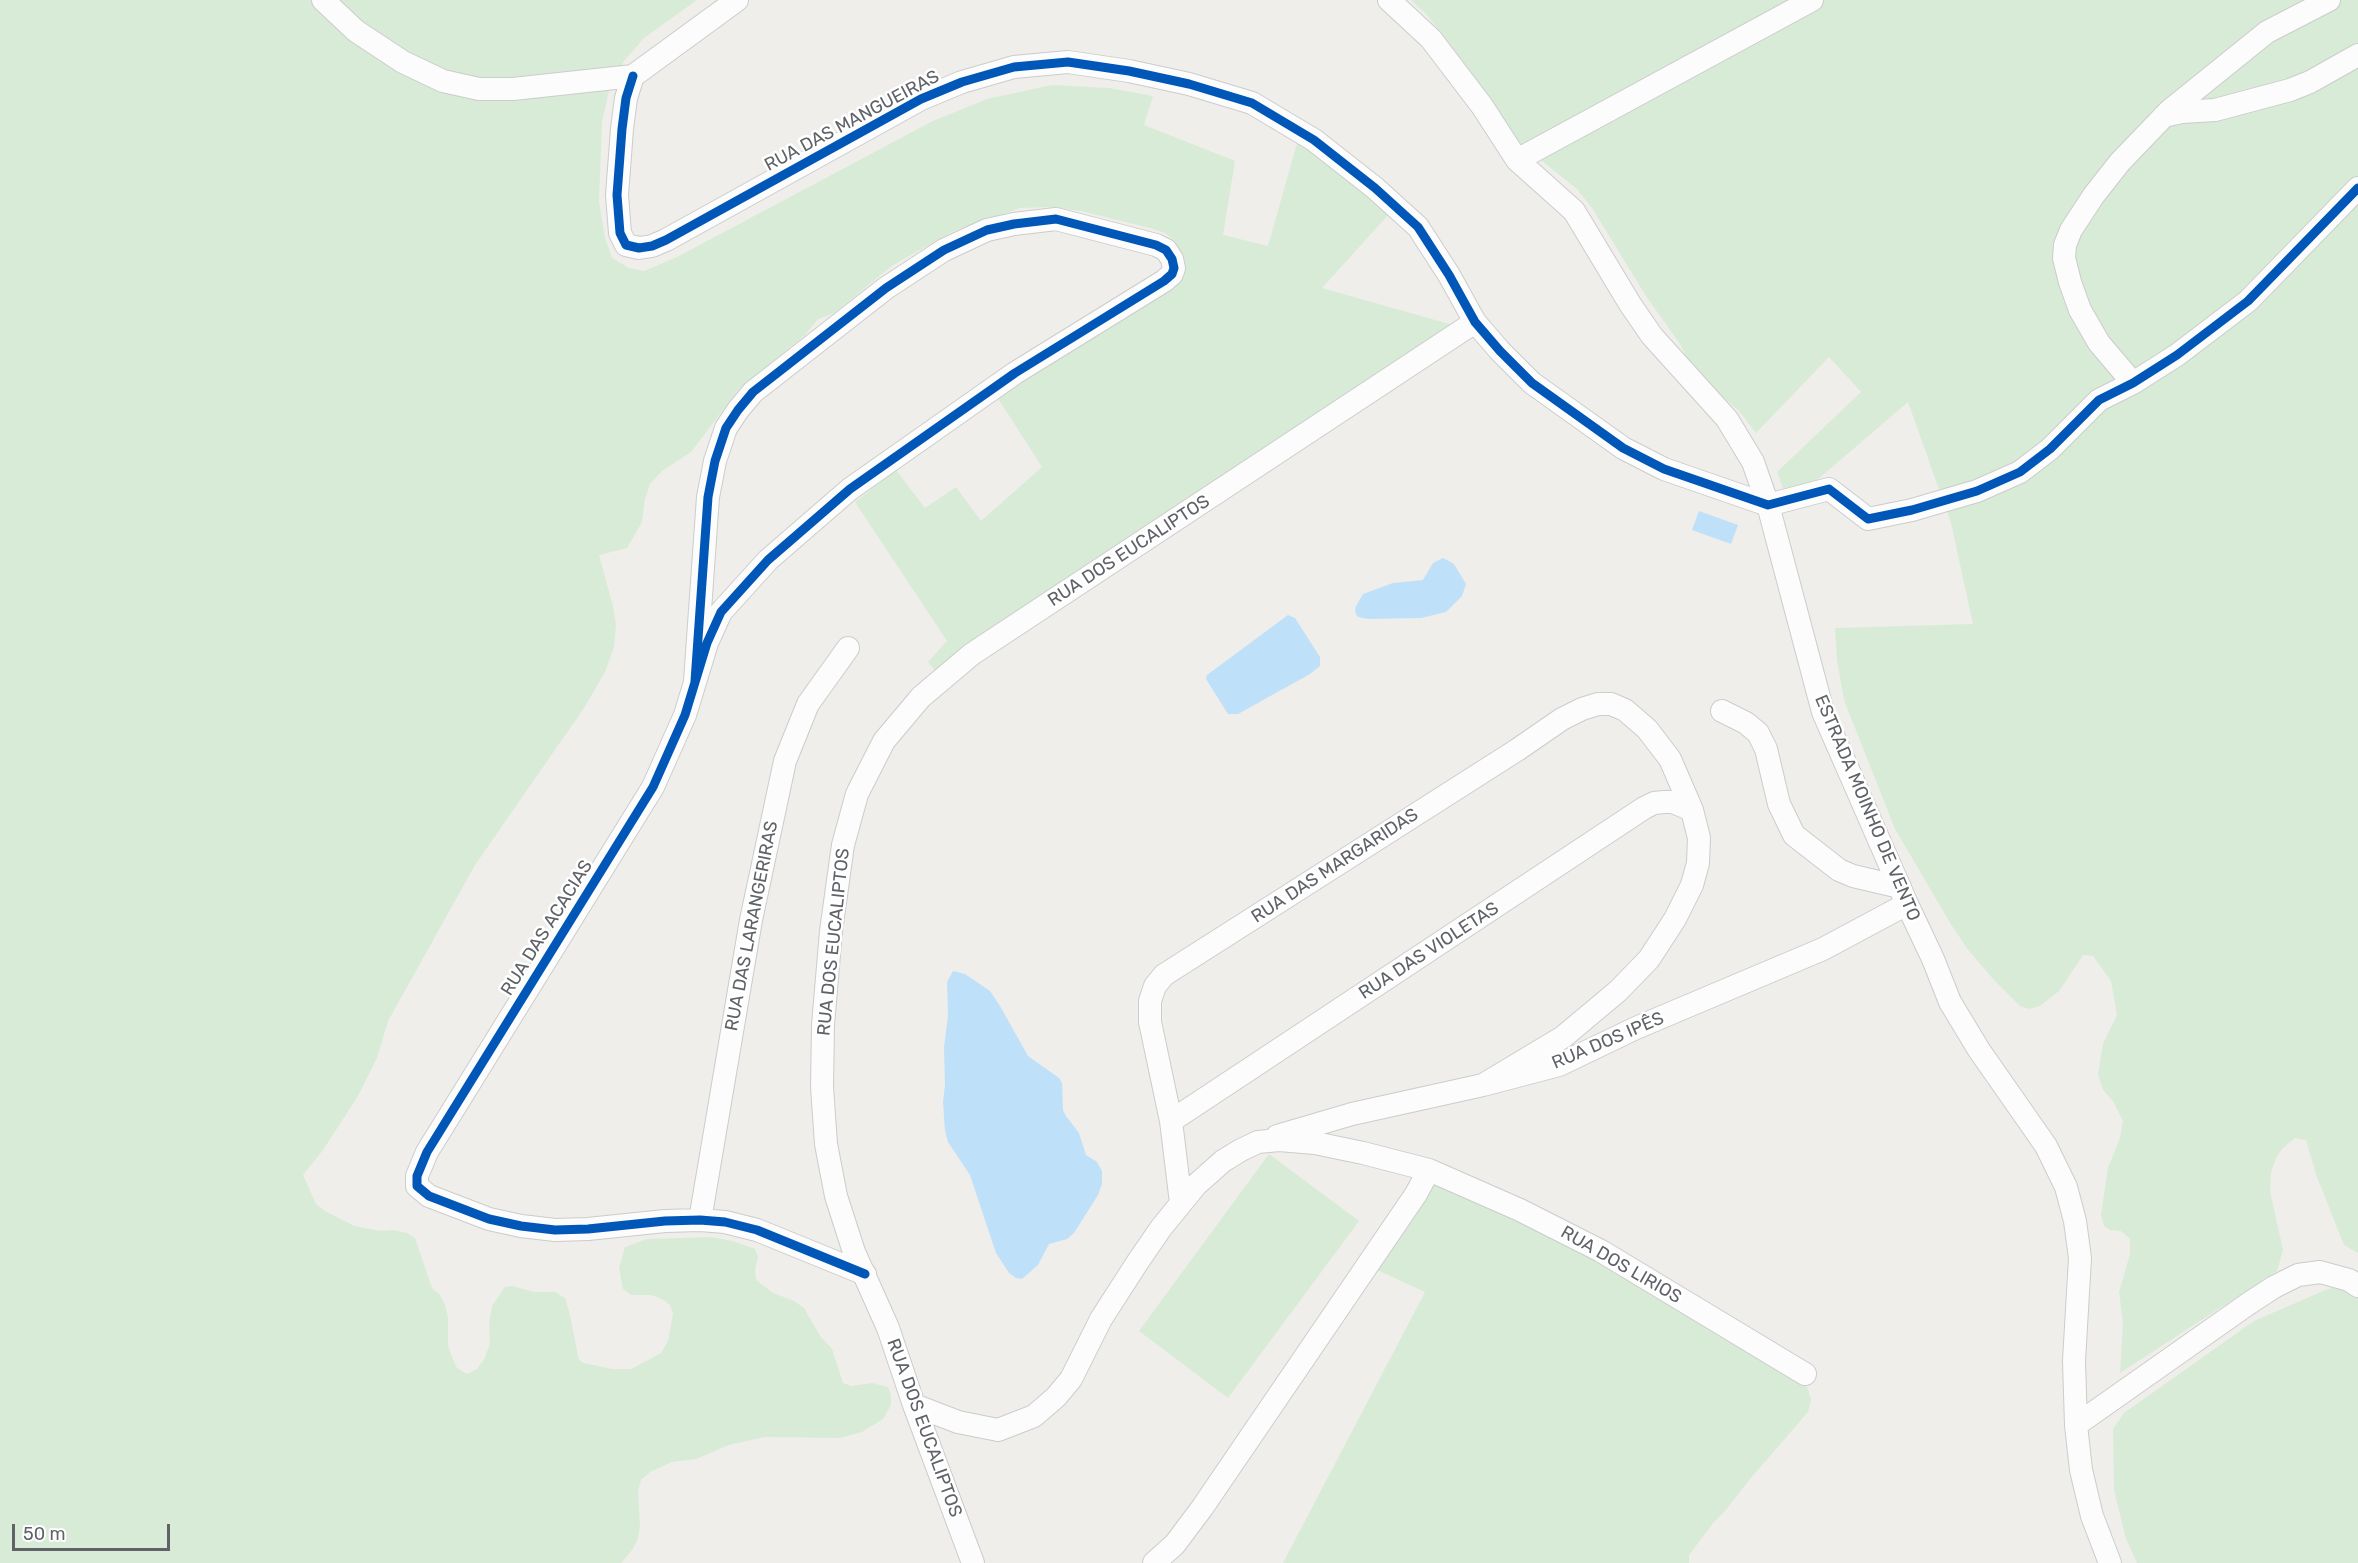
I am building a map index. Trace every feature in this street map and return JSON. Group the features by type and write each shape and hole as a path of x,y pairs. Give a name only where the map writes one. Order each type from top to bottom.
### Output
{"street":[{"path":"323,0 366,37 403,62 443,81 479,89 513,89 633,76 737,0"},
{"name":"ESTRADA MOINHO DE VENTO","path":"1389,0 1431,39 1482,106 1517,160 1574,211 1652,336 1727,419 1753,462 1768,505 1823,712 1903,895 1934,959 1950,1002 1979,1050 2046,1146 2066,1187 2075,1221 2080,1258 2074,1361 2076,1425 2081,1470 2092,1516 2110,1563"},
{"path":"1517,160 1812,0"},
{"path":"2133,383 2109,357 2089,329 2070,282 2064,252 2071,230 2094,195 2120,162 2164,116 2193,90 2267,32 2329,0"},
{"path":"2164,116 2182,112 2215,110 2290,90 2310,82 2358,55"},
{"name":"RUA DAS MANGUEIRAS","path":"633,76 626,98 617,195 620,233 626,245 639,248 666,240 921,99 962,82 1014,67 1068,63 1129,71 1189,84 1252,103 1314,140 1375,188 1418,227 1449,275 1475,322 1532,383 1623,448 1664,469 1768,505"},
{"path":"1768,505 1829,489 1868,519 1912,510 1977,491 2020,472 2050,449 2099,400 2133,383 2212,330 2248,301 2358,188"},
{"path":"1056,219 1156,245 1166,250 1172,259 1174,268 1172,274 1164,281 1015,373 904,450 850,489 768,560 721,612 707,643 695,681 708,496 715,460 726,428 753,392 886,288 944,250 987,230 1056,219"},
{"name":"RUA DOS EUCALIPTOS","path":"973,1563 888,1328 854,1252 836,1196 826,1144 822,1087 823,1025 831,931 843,845 857,794 884,741 921,697 972,654 1475,322"},
{"name":"RUA DAS LARANGERIRAS","path":"700,1220 751,920 785,760 808,704 848,648"},
{"name":"RUA DAS ACACIAS","path":"695,681 685,715 653,787 427,1152 417,1176 417,1186 435,1199 489,1219 520,1226 555,1230 588,1230 700,1220"},
{"name":"RUA DAS MARGARIDAS","path":"1181,1203 1171,1121 1150,1023 1150,1001 1155,986 1164,975 1562,719 1598,704 1611,704 1625,710 1647,729 1670,759 1692,810 1699,838 1698,863 1692,885 1675,919 1649,959 1618,991 1563,1037 1483,1086"},
{"path":"1722,711 1746,723 1758,733 1766,749 1779,804 1794,835 1839,870 1903,895"},
{"name":"RUA DAS VIOLETAS","path":"1171,1121 1644,808 1664,802 1673,802 1692,810"},
{"name":"RUA DOS IPÊS","path":"1258,1142 1352,1114 1483,1086 1559,1065 1636,1028 1823,950 1903,895"},
{"name":"RUA DOS LIRIOS","path":"1258,1142 1279,1140 1315,1143 1429,1170 1520,1210 1601,1251 1805,1374"},
{"path":"914,1405 958,1422 998,1430 1034,1416 1056,1397 1071,1379 1107,1309 1155,1237 1181,1203 1196,1185 1223,1161 1258,1142"},
{"path":"1154,1563 1175,1544 1202,1508 1416,1194 1429,1170"},
{"path":"700,1220 725,1222 757,1230 865,1274"},
{"path":"2076,1425 2248,1304 2298,1275 2320,1272 2349,1280 2358,1286"}],"green space":[{"path":"0,0 697,0 644,38 624,61 609,91 602,122 599,201 605,238 612,258 629,268 644,271 677,257 933,121 987,99 1052,85 1109,88 1153,96 1144,125 1235,161 1223,235 1268,246 1298,140 1390,213 1322,288 1453,325 937,673 928,662 947,641 855,502 896,470 925,508 956,487 981,521 1042,467 997,397 1137,310 1179,252 1175,242 1165,233 1150,228 1081,211 1051,207 1020,208 954,231 893,265 834,313 818,319 805,335 739,389 691,452 662,471 650,484 645,499 642,522 627,548 599,555 616,625 614,647 605,672 584,708 475,865 388,1021 377,1058 358,1096 323,1150 303,1175 316,1204 325,1211 354,1226 380,1231 393,1230 407,1233 415,1238 432,1288 440,1295 445,1305 451,1355 457,1368 467,1374 477,1369 485,1358 490,1343 489,1324 492,1306 505,1287 512,1286 534,1292 555,1292 565,1298 579,1360 584,1363 612,1369 631,1369 661,1353 668,1341 673,1314 670,1305 651,1295 631,1295 623,1289 619,1268 625,1247 647,1239 711,1237 733,1241 755,1249 758,1257 755,1270 756,1280 773,1293 794,1301 804,1308 820,1336 832,1349 843,1383 851,1386 872,1383 888,1387 891,1405 883,1419 862,1432 839,1438 764,1437 729,1445 696,1459 672,1462 650,1472 641,1480 638,1491 640,1527 637,1541 621,1563 0,1563"},
{"path":"1411,0 2358,0 2358,1253 2344,1245 2317,1177 2306,1140 2295,1138 2282,1149 2271,1172 2270,1191 2283,1250 2277,1271 2120,1373 2123,1323 2119,1292 2130,1254 2130,1239 2121,1231 2110,1230 2104,1226 2101,1215 2108,1168 2120,1138 2123,1121 2113,1101 2103,1090 2098,1074 2103,1044 2117,1015 2111,981 2093,956 2083,955 2059,991 2040,1006 2029,1009 2020,1006 1994,980 1969,951 1952,926 1895,829 1844,700 1837,660 1835,628 1973,624 1951,523 1908,402 1789,504 1777,472 1861,392 1829,357 1756,433 1739,411 1692,369 1680,344 1646,296 1592,208 1577,189 1537,157 1518,151 1446,39 1426,14"},
{"path":"1269,1154 1359,1221 1228,1398 1139,1331"},
{"path":"1433,1181 1603,1261 1807,1387 1811,1400 1808,1412 1714,1522 1689,1555 1689,1563 1283,1563 1425,1292 1375,1269"},
{"path":"2341,1286 2358,1293 2358,1563 2137,1563 2126,1539 2114,1490 2113,1429 2124,1413 2254,1321 2328,1289"}],"water":[{"path":"1699,511 1738,525 1731,544 1692,530"},
{"path":"1443,558 1454,564 1466,584 1462,596 1446,612 1421,618 1368,619 1358,617 1355,608 1363,594 1393,583 1423,580 1433,563"},
{"path":"1288,615 1295,618 1320,657 1320,666 1310,674 1238,714 1228,714 1206,679 1207,675"},
{"path":"953,971 965,974 990,991 1028,1056 1059,1078 1062,1083 1063,1110 1079,1133 1086,1155 1097,1162 1102,1171 1102,1184 1098,1195 1074,1233 1067,1239 1049,1244 1038,1265 1022,1279 1009,1273 996,1253 970,1175 948,1142 945,1131 943,1102 944,1048 948,1015 947,982"}],"cycle path":[{"path":"633,76 626,98 617,195 620,233 626,245 639,248 666,240 921,99 962,82 1014,67 1068,62 1129,71 1189,84 1252,103 1314,140 1375,188 1418,227 1449,275 1475,322 1500,351 1532,383 1623,448 1664,469 1768,505 1829,489 1868,519 1912,510 1977,491 2020,472 2050,449 2099,400 2133,383 2177,355 2248,301 2358,188"},
{"path":"695,681 708,497 715,461 726,428 753,392 886,288 944,250 987,230 1056,219 1156,245 1166,250 1172,259 1174,268 1172,274 1164,281 1015,373 850,489 768,560 721,612 707,643 685,715 653,787 427,1152 417,1176 417,1186 429,1196 489,1219 555,1230 665,1221 725,1222 757,1230 865,1274"}]}
